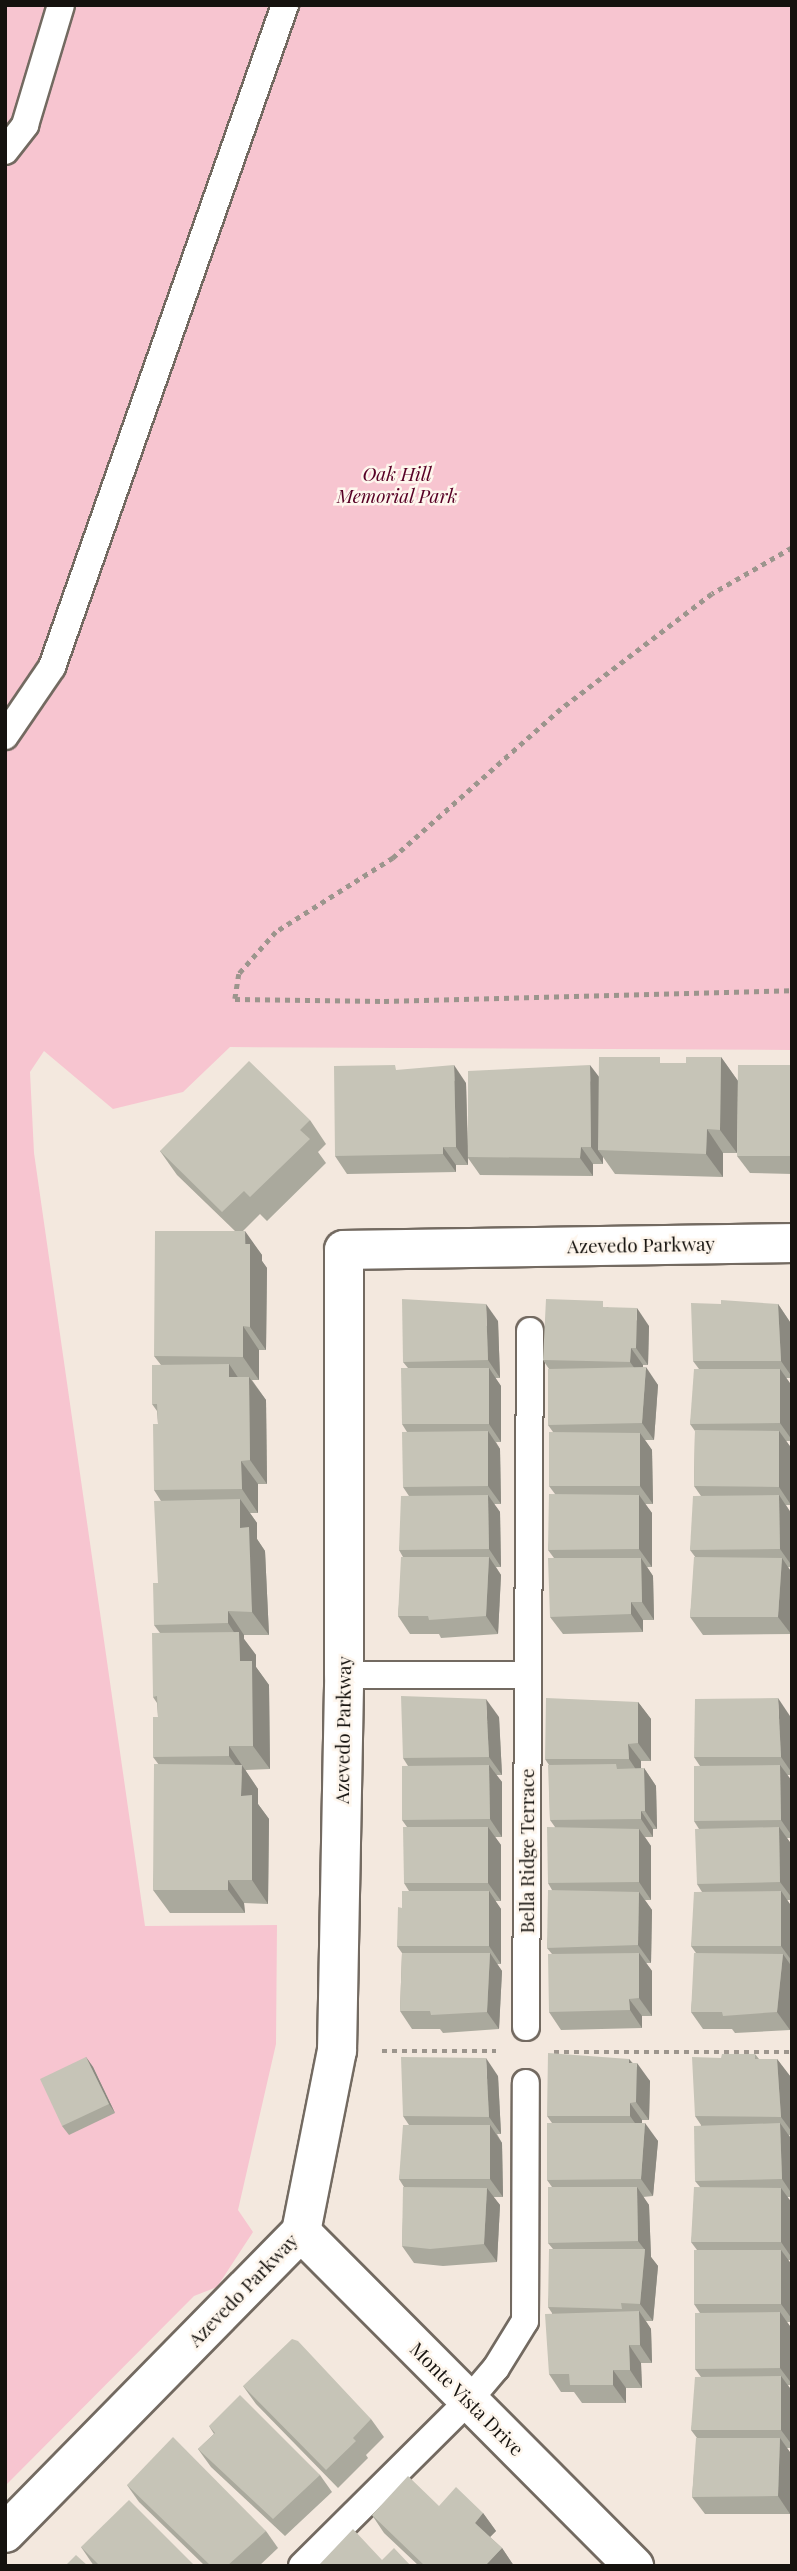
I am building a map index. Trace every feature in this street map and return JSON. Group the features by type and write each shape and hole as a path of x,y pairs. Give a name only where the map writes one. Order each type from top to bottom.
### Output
{"street":[{"name":"Azevedo Parkway","path":"5,2533 301,2232 337,2050 344,1675 344,1250 792,1243"},
{"name":"Monte Vista Drive","path":"301,2232 634,2566"}],"lane":[{"path":"5,151 25,125 61,5"},
{"path":"5,736 52,667 285,5"},
{"name":"Bella Ridge Terrace","path":"526,2027 530,1331"},
{"path":"344,1675 528,1675"},
{"path":"302,2566 468,2401 496,2368 525,2321 526,2082"}],"path":[{"path":"792,548 712,594 561,709 393,858 276,932 239,974 234,999 384,1001 792,990"}],"green space":[{"name":"Oak Hill Memorial Park","path":"5,5 792,5 792,1050 230,1047 183,1092 113,1109 44,1051 30,1072 34,1153 145,1926 277,1925 276,2044 238,2210 253,2232 217,2287 194,2296 5,2486"}],"building":[{"path":"599,1057 660,1057 660,1063 686,1063 686,1057 721,1057 720,1130 707,1129 706,1154 598,1150"},
{"path":"249,1061 310,1120 300,1130 310,1139 250,1197 244,1191 222,1212 160,1151"},
{"path":"395,1065 396,1070 454,1065 456,1147 443,1147 443,1154 335,1156 334,1066"},
{"path":"590,1065 591,1147 581,1147 580,1158 468,1157 468,1071"},
{"path":"738,1065 792,1065 792,1156 737,1156"},
{"path":"155,1231 245,1231 245,1244 250,1244 250,1327 243,1326 243,1357 154,1356"},
{"path":"402,1299 486,1304 488,1360 403,1362"},
{"path":"546,1299 603,1301 603,1307 637,1308 636,1348 631,1348 630,1362 543,1360"},
{"path":"721,1300 778,1304 781,1361 693,1361 691,1303 721,1304"},
{"path":"229,1364 229,1377 249,1377 250,1460 241,1461 242,1489 154,1490 153,1424 158,1424 157,1404 152,1404 152,1365"},
{"path":"646,1367 642,1423 548,1425 548,1369"},
{"path":"401,1368 489,1368 489,1424 402,1424"},
{"path":"694,1369 780,1369 780,1423 690,1424"},
{"path":"695,1430 779,1431 779,1487 694,1486"},
{"path":"488,1431 488,1486 403,1487 402,1432"},
{"path":"549,1432 640,1433 640,1486 549,1486"},
{"path":"549,1494 639,1495 639,1549 548,1550"},
{"path":"488,1495 489,1549 399,1550 401,1496"},
{"path":"779,1495 780,1549 690,1550 693,1496"},
{"path":"240,1499 240,1528 249,1527 252,1612 228,1611 228,1623 154,1625 153,1583 158,1583 154,1501"},
{"path":"401,1557 489,1557 486,1616 429,1620 428,1616 398,1616"},
{"path":"694,1557 782,1558 778,1617 690,1617"},
{"path":"548,1558 641,1558 642,1602 631,1602 631,1614 550,1617"},
{"path":"239,1632 240,1661 252,1661 253,1746 229,1746 229,1756 153,1757 153,1717 158,1717 157,1696 153,1697 152,1633"},
{"path":"401,1696 486,1699 489,1757 403,1758"},
{"path":"546,1698 638,1702 638,1743 628,1744 629,1759 545,1759"},
{"path":"778,1698 781,1757 694,1757 695,1699"},
{"path":"154,1764 242,1765 241,1796 252,1795 252,1880 228,1880 228,1890 153,1890"},
{"path":"616,1764 617,1769 644,1768 645,1811 641,1811 641,1819 550,1820 548,1765"},
{"path":"489,1765 490,1819 402,1820 402,1766"},
{"path":"780,1765 781,1820 694,1821 694,1766"},
{"path":"403,1827 488,1827 488,1883 404,1883"},
{"path":"547,1827 639,1829 639,1882 548,1883"},
{"path":"779,1827 780,1882 697,1884 695,1829"},
{"path":"548,1890 639,1892 638,1945 547,1948"},
{"path":"402,1891 489,1891 489,1946 397,1946 398,1907 402,1908"},
{"path":"781,1891 781,1946 691,1946 694,1892"},
{"path":"402,1953 490,1953 487,2012 431,2015 430,2011 400,2011"},
{"path":"639,1953 639,1998 629,1999 630,2010 549,2012 548,1954"},
{"path":"694,1953 783,1954 777,2012 723,2016 722,2012 691,2012"},
{"path":"548,2053 629,2059 629,2063 637,2063 636,2102 630,2103 630,2116 547,2116"},
{"path":"722,2054 755,2054 755,2059 777,2059 781,2117 695,2116 692,2057 721,2058"},
{"path":"86,2057 109,2104 62,2126 40,2079"},
{"path":"401,2057 486,2058 489,2117 403,2116"},
{"path":"547,2123 645,2123 641,2179 547,2180"},
{"path":"780,2123 782,2179 695,2181 694,2126"},
{"path":"403,2125 490,2125 490,2179 399,2179"},
{"path":"403,2187 487,2188 484,2244 430,2249 402,2246"},
{"path":"548,2187 637,2187 638,2241 548,2243"},
{"path":"694,2187 781,2188 781,2242 691,2242"},
{"path":"549,2249 645,2249 640,2304 621,2303 622,2309 548,2307"},
{"path":"694,2250 781,2250 781,2304 694,2304"},
{"path":"639,2311 640,2345 629,2345 630,2370 613,2370 613,2385 570,2385 569,2374 549,2374 545,2314"},
{"path":"780,2312 780,2368 695,2369 695,2313"},
{"path":"292,2339 298,2341 371,2419 353,2438 356,2441 326,2470 243,2386"},
{"path":"781,2376 781,2430 691,2430 695,2377"},
{"path":"240,2395 320,2475 273,2519 198,2449 215,2433 209,2426"},
{"path":"173,2437 266,2531 227,2566 211,2566 127,2485"},
{"path":"696,2438 780,2438 778,2496 692,2497"},
{"path":"408,2476 439,2506 456,2487 483,2513 475,2523 502,2548 485,2566 425,2566 372,2515"},
{"path":"129,2500 195,2566 100,2566 81,2547"},
{"path":"353,2529 382,2560 394,2548 411,2566 318,2566"},
{"path":"76,2555 88,2566 65,2566"}]}
